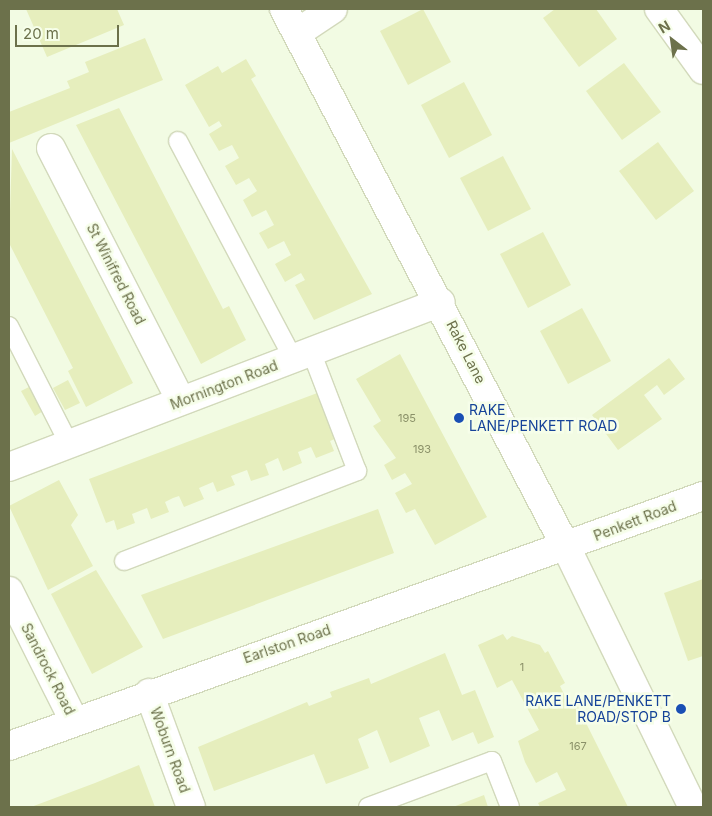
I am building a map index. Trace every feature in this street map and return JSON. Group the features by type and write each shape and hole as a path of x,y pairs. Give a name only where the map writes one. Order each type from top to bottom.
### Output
{"street":[{"name":"Rake Lane","path":"284,9 440,302 567,549 693,807"},
{"path":"297,33 333,9"},
{"path":"659,9 703,70"},
{"name":"St Winifred Road","path":"51,148 181,401"},
{"name":"Mornington Road","path":"9,467 440,302"},
{"name":"Penkett Road","path":"567,549 703,496"},
{"name":"Earlston Road","path":"9,746 149,693 567,549"},
{"name":"Sandrock Road","path":"9,591 74,721"},
{"name":"Woburn Road","path":"149,693 191,807"}],"lane":[{"path":"124,561 357,471 302,355 178,141"},
{"path":"9,326 69,444"},
{"path":"368,807 492,761 510,807"}],"building":[{"path":"26,9 117,9 124,25 47,57"},
{"path":"423,9 451,62 408,85 380,31"},
{"path":"555,9 596,9 617,39 579,67 543,18"},
{"path":"145,38 163,80 9,143 9,112 70,88 67,81 89,72 85,62"},
{"path":"246,59 256,76 251,79 372,294 314,320 295,285 305,280 301,273 285,282 275,264 291,255 284,241 268,249 259,233 274,225 266,210 252,217 243,200 257,191 249,178 236,185 225,166 239,158 232,145 219,151 209,134 222,126 219,121 209,127 185,85 218,66 222,73"},
{"path":"624,63 661,112 622,140 586,91"},
{"path":"464,82 492,135 449,158 421,105"},
{"path":"119,108 223,309 229,306 246,340 201,364 76,125"},
{"path":"658,142 694,191 656,220 619,171"},
{"path":"12,149 133,383 86,407 68,371 73,368 9,243"},
{"path":"503,156 531,209 488,231 460,178"},
{"path":"543,232 571,285 528,308 500,254"},
{"path":"582,308 611,361 568,384 540,331"},
{"path":"400,354 487,517 435,545 415,509 406,513 395,493 412,484 405,473 392,480 384,465 396,458 373,426 381,421 356,379"},
{"path":"669,358 685,379 664,395 657,385 644,395 662,419 618,450 592,415"},
{"path":"68,380 80,403 65,410 53,388"},
{"path":"35,384 48,408 35,416 21,391"},
{"path":"320,392 337,438 330,441 334,451 316,458 311,447 298,452 302,463 283,471 278,458 265,464 269,475 251,481 247,470 231,476 235,485 217,492 213,482 199,488 204,499 184,507 179,496 165,502 169,512 151,519 147,508 132,514 135,523 117,530 114,520 106,523 89,479"},
{"path":"59,480 78,515 71,525 93,566 48,590 9,506"},
{"path":"378,509 394,553 163,639 141,595"},
{"path":"96,570 143,647 92,674 51,594"},
{"path":"703,579 703,656 688,661 664,593"},
{"path":"503,634 507,640 512,636 540,645 545,653 548,651 565,683 560,686 570,706 576,703 628,807 540,807 538,803 566,790 557,772 536,783 525,762 518,741 539,730 512,680 497,688 478,645"},
{"path":"445,653 462,695 475,690 494,737 478,744 473,732 452,741 439,710 419,718 430,746 390,763 377,730 358,739 369,768 348,776 326,784 314,754 214,791 198,747 307,702 309,706 332,697 330,692 369,678 371,684"},
{"path":"139,765 155,807 31,807 95,783"},
{"path":"484,795 488,807 453,807"}],"place":[{"name":"RAKE LANE/PENKETT ROAD","path":"459,418"},
{"name":"RAKE LANE/PENKETT ROAD/STOP B","path":"681,709"}]}
